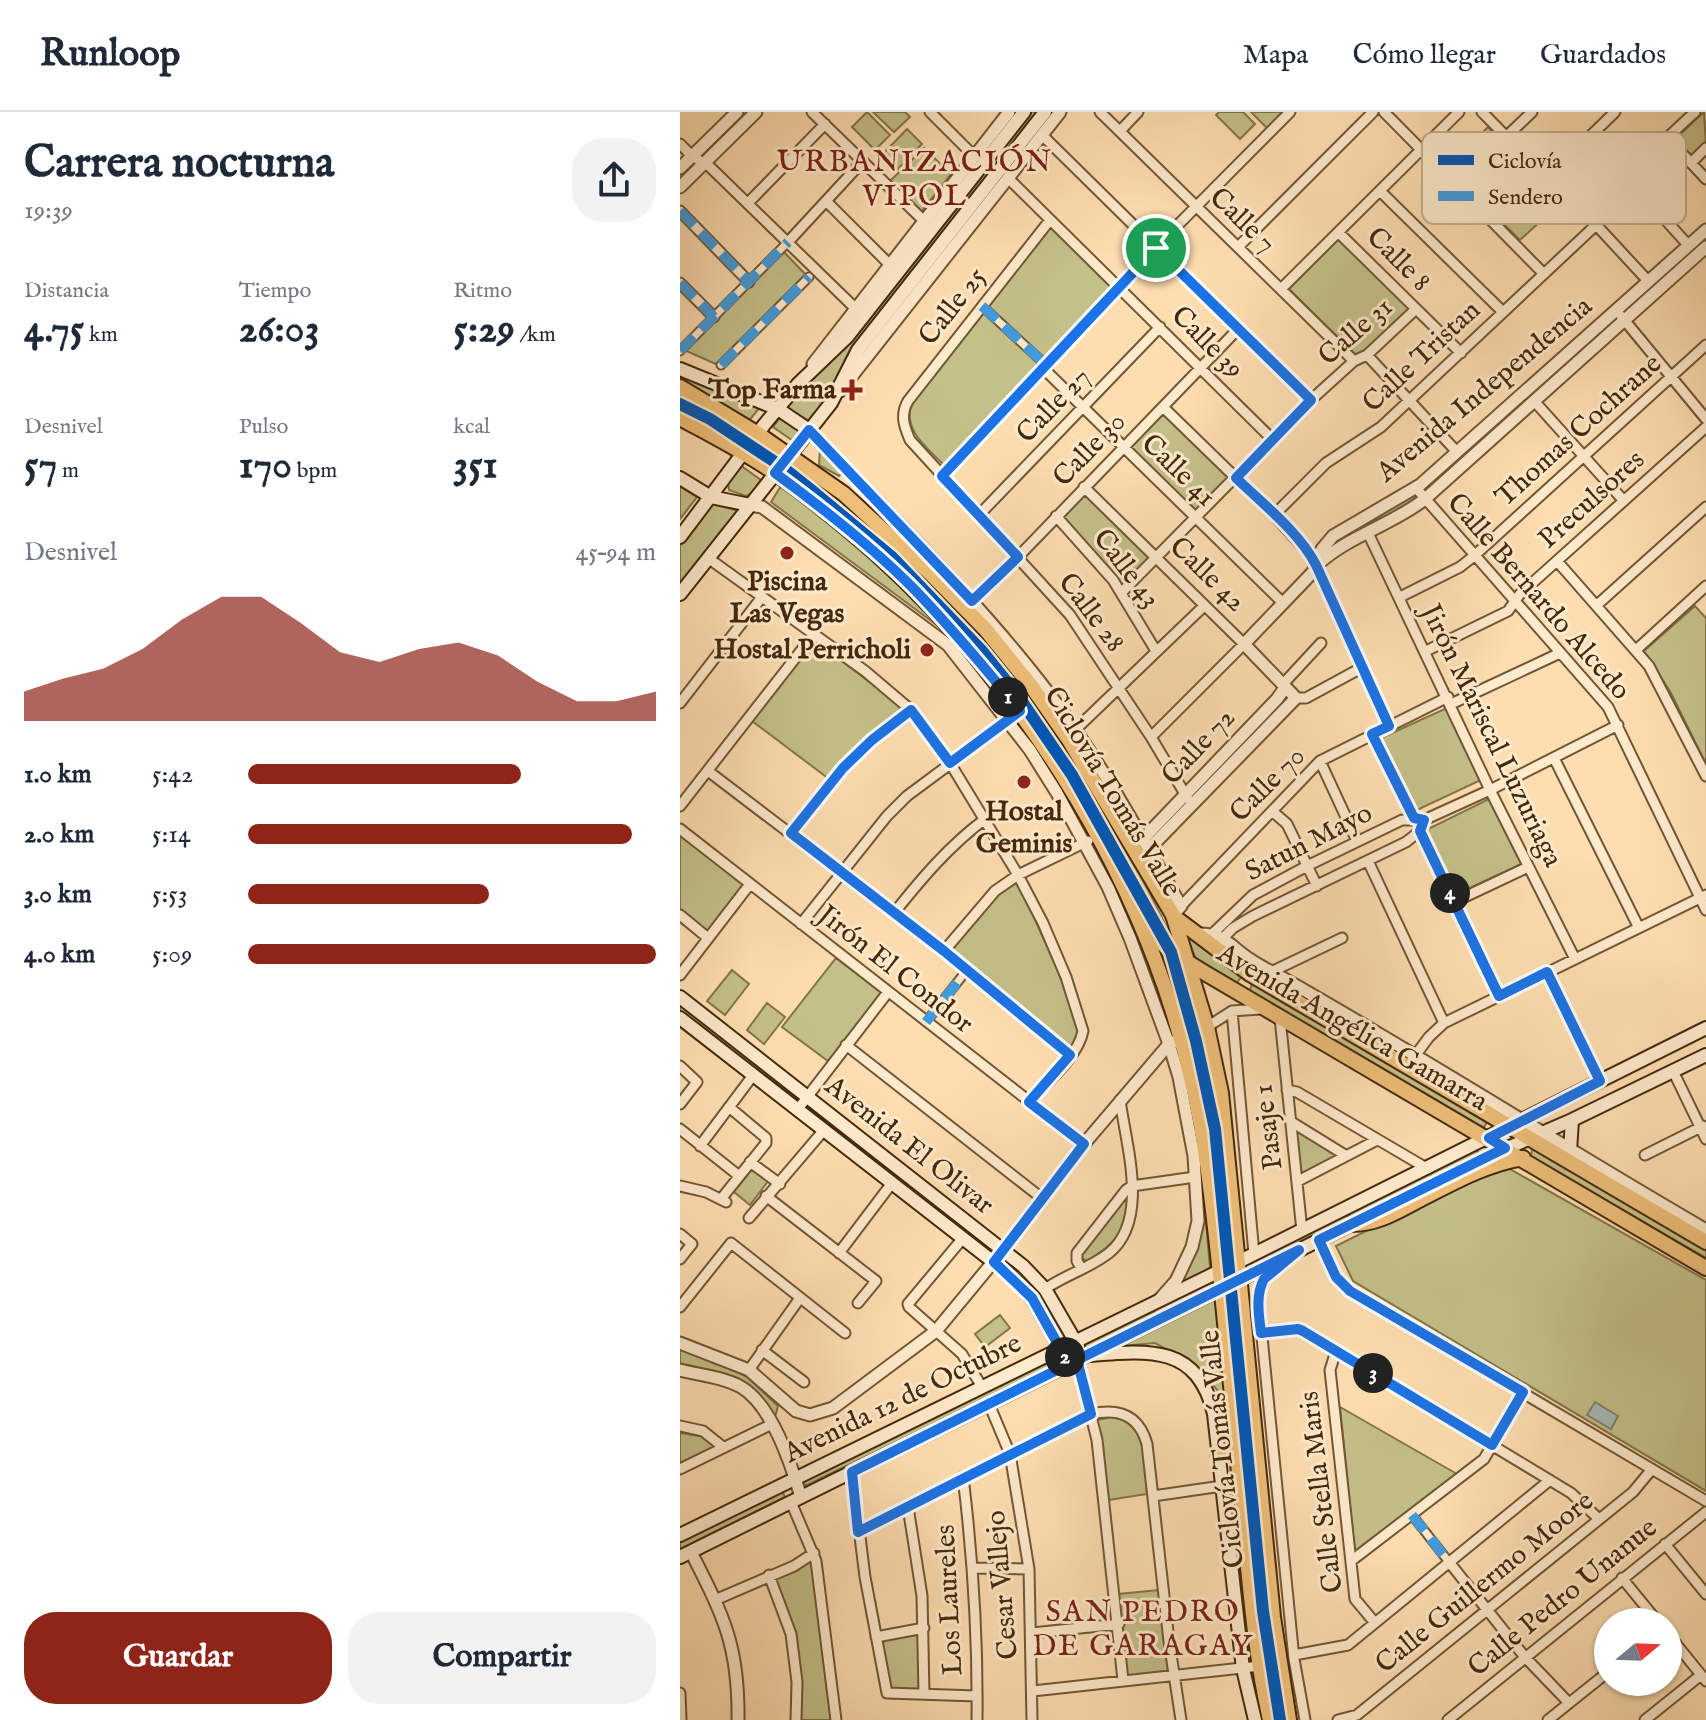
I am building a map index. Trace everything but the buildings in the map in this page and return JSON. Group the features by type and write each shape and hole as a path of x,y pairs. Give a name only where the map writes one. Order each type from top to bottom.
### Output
{"main road":[{"path":"680,537 798,384 847,337 1024,112"},
{"path":"680,594 831,403 858,350 1045,112"},
{"path":"680,369 778,409 809,430"},
{"path":"680,387 758,434 844,494 887,531 986,630 1069,740 1177,911 1187,961 1207,1027 1226,1128 1236,1263 1273,1617 1289,1720"},
{"path":"680,418 775,473 859,538 914,589 975,656 1048,751 1091,839 1142,924 1201,1126 1248,1564 1270,1720"},
{"path":"680,478 711,497 750,505"},
{"name":"Avenida Angélica Gamarra","path":"1177,911 1247,965 1412,1060 1508,1128 1706,1242"},
{"name":"Avenida Angélica Gamarra","path":"1142,924 1171,952 1706,1268"},
{"name":"Avenida El Olivar","path":"680,997 1023,1266 1045,1289 1075,1341 1076,1360"},
{"name":"Avenida El Olivar","path":"682,1023 754,1074 994,1262 1032,1298 1061,1349 1076,1360"},
{"name":"Avenida 12 de Octubre","path":"680,1535 1428,1169 1706,1028"},
{"name":"Avenida 12 de Octubre","path":"686,1554 1505,1148 1572,1120 1706,1055"},
{"path":"1570,1151 1572,1120"},
{"path":"1352,1224 1374,1222 1470,1175 1504,1161 1523,1158"},
{"path":"1159,1300 1166,1315"},
{"path":"1076,1360 1149,1351 1163,1354 1199,1378 1211,1401 1243,1669 1255,1720"},
{"path":"1218,1454 1256,1451"},
{"path":"1232,1566 1248,1564"}],"street":[{"path":"680,168 737,112"},
{"path":"680,187 756,112"},
{"path":"812,112 923,220"},
{"path":"930,112 974,156"},
{"path":"798,384 1009,112"},
{"path":"831,403 1060,112"},
{"name":"Calle 7","path":"1100,112 1354,361"},
{"path":"1120,131 1138,112"},
{"path":"942,476 1195,206 1290,112"},
{"path":"1238,247 1373,112"},
{"path":"1281,289 1421,150 1384,112"},
{"path":"1439,132 1459,112"},
{"path":"1482,112 1501,132"},
{"path":"1511,132 1532,112"},
{"path":"1594,132 1615,112"},
{"path":"1673,132 1695,112"},
{"path":"748,203 825,124"},
{"path":"1042,135 1311,400"},
{"path":"680,144 748,203 855,308"},
{"path":"1691,163 1706,148"},
{"path":"1686,158 1706,179"},
{"path":"680,351 862,162"},
{"name":"Calle 39","path":"1008,178 1272,439"},
{"path":"1380,191 1503,312"},
{"path":"826,201 889,264"},
{"path":"680,211 749,282"},
{"name":"Calle 25","path":"905,426 902,416 908,401 1050,220"},
{"path":"1494,224 1544,274"},
{"path":"1677,224 1700,246"},
{"path":"1596,225 1649,282"},
{"name":"Calle Tristan","path":"1274,515 1326,463 1381,427 1411,400 1596,225"},
{"name":"Avenida Independencia","path":"1316,565 1329,554 1425,499 1624,320 1700,246 1706,230"},
{"name":"Calle 8","path":"1339,233 1461,353"},
{"name":"Avenida Independencia","path":"1316,565 1322,549 1333,536 1416,488 1649,282 1700,246"},
{"path":"721,365 809,277"},
{"path":"680,283 714,317"},
{"path":"982,306 1046,367"},
{"name":"Calle 31","path":"1122,592 1311,400 1354,361 1367,355 1416,309"},
{"path":"1616,311 1706,419"},
{"name":"Calle 27","path":"979,515 1160,327"},
{"name":"Calle 30","path":"972,601 1239,328"},
{"name":"Thomas Cochrane","path":"1400,597 1460,567 1474,556 1706,345"},
{"path":"1367,355 1457,452"},
{"name":"Calle 41","path":"1046,367 1082,408 1283,603"},
{"path":"1535,402 1624,501"},
{"path":"1163,407 1274,515 1312,557 1389,726"},
{"name":"Calle 28","path":"905,426 910,440 1070,615 1151,737 1189,801"},
{"name":"Preculsores","path":"1426,651 1508,611 1557,561 1706,427"},
{"path":"809,430 972,601 1022,659 1075,730 1145,845 1177,911"},
{"name":"Calle 42","path":"1084,487 1296,698"},
{"name":"Calle Bernardo Alcedo","path":"1416,488 1608,707 1703,896 1706,910"},
{"path":"750,505 762,507 923,625 963,663 1091,839 1174,1041 1187,1116 1198,1221 1192,1247 1176,1281 1159,1300"},
{"path":"1597,605 1706,507"},
{"name":"Calle 43","path":"1056,516 1122,592 1156,651"},
{"name":"Jirón Mariscal Luzuriaga","path":"1368,533 1450,700 1490,790 1575,959"},
{"path":"708,558 875,679 911,710 950,763 985,819 1043,923 1081,1020 1081,1040 1029,1102"},
{"path":"1557,561 1636,650 1658,680 1706,776"},
{"path":"1151,737 1309,577 1316,565"},
{"path":"1636,650 1706,586"},
{"path":"680,703 762,597"},
{"path":"1075,730 1204,606"},
{"path":"680,806 814,634"},
{"path":"1284,683 1321,643"},
{"name":"Calle 70","path":"1177,911 1320,761 1389,726 1560,653"},
{"path":"1145,845 1296,698 1306,698 1363,667"},
{"name":"Calle 72","path":"1189,801 1282,693 1284,683"},
{"path":"1277,699 1285,709"},
{"path":"791,833 843,768 872,740 911,710"},
{"path":"801,924 897,806 1020,711"},
{"name":"Satun Mayo","path":"1211,938 1249,898 1307,866 1402,820 1419,819 1490,790 1618,725"},
{"path":"1372,734 1419,819 1420,831 1499,996"},
{"path":"1554,758 1639,928"},
{"path":"1320,761 1357,841"},
{"path":"708,771 944,951 1070,1055"},
{"path":"1272,811 1287,824 1317,886"},
{"path":"894,913 957,840 985,819"},
{"name":"Jirón El Condor","path":"680,829 1084,1144"},
{"path":"1211,938 1406,842 1420,831"},
{"path":"944,951 990,896 1018,875 1091,839"},
{"path":"1368,861 1444,1023"},
{"path":"1454,902 1528,867"},
{"path":"680,975 750,884"},
{"path":"1412,1060 1444,1023 1703,896"},
{"path":"1249,898 1257,914"},
{"path":"680,915 708,938"},
{"path":"1271,972 1342,938"},
{"name":"Avenida Angélica Gamarra","path":"1247,965 1271,972 1412,1060 1523,1121 1706,1230"},
{"path":"926,1022 967,970"},
{"path":"1547,972 1600,1081"},
{"path":"798,1109 888,992"},
{"path":"680,1343 749,1370 796,1411 810,1415 833,1408 936,1331 1120,1100 1174,1041 1207,1027 1232,1011 1254,1008 1274,1014"},
{"path":"1232,1011 1254,1254"},
{"name":"Pasaje 1","path":"1274,1014 1287,1090 1302,1231"},
{"path":"846,1045 1043,1199"},
{"path":"680,1066 697,1082 680,1104"},
{"path":"1673,1071 1703,1126 1706,1139"},
{"path":"700,1146 754,1074"},
{"path":"1287,1090 1297,1092 1428,1169"},
{"path":"1045,1289 1110,1252 1125,1235 1132,1215 1132,1186 1120,1100"},
{"path":"680,1186 706,1192 724,1201 738,1175 766,1138 729,1107"},
{"path":"1290,1121 1345,1155"},
{"path":"1645,1155 1703,1126"},
{"path":"749,1218 824,1130"},
{"path":"681,1133 738,1175"},
{"path":"1298,1181 1377,1140"},
{"path":"750,1162 780,1184"},
{"path":"1081,1268 1077,1253 1105,1215 1132,1186 1195,1177"},
{"path":"839,1253 892,1183"},
{"path":"766,1196 876,1281 858,1303"},
{"path":"680,1234 692,1244 680,1259"},
{"path":"963,1238 908,1304 962,1354 982,1387"},
{"path":"1319,1240 1336,1277 1350,1291 1706,1501"},
{"path":"680,1307 731,1243 845,1333"},
{"path":"1299,1250 1264,1279 1258,1297 1294,1655 1305,1720"},
{"path":"749,1370 800,1298"},
{"path":"1261,1333 1298,1329 1571,1493 1599,1519"},
{"path":"762,1350 804,1382"},
{"name":"Calle Stella Maris","path":"1336,1351 1330,1370 1357,1604 1375,1623"},
{"path":"1076,1360 1091,1414 1119,1624 1123,1680"},
{"path":"680,1370 739,1386 758,1401 772,1424 796,1479 796,1500 814,1553 836,1720"},
{"path":"1351,1561 1484,1459 1523,1392"},
{"name":"Cesar Vallejo","path":"989,1404 1010,1454 1029,1569 1032,1720"},
{"path":"858,1532 1091,1414 1106,1411 1124,1413 1139,1425 1147,1444 1181,1720"},
{"path":"680,1469 772,1424"},
{"path":"680,1426 703,1431 723,1447"},
{"name":"Calle Guillermo Moore","path":"1338,1720 1357,1715 1633,1492 1652,1469"},
{"path":"852,1472 858,1532 887,1693 977,1696"},
{"name":"Los Laureles","path":"963,1477 974,1568 977,1720"},
{"path":"1294,1655 1348,1645 1550,1480"},
{"path":"1153,1496 1222,1486"},
{"path":"908,1507 922,1596 924,1694"},
{"name":"Calle Pedro Unanue","path":"1448,1720 1706,1512"},
{"path":"1412,1515 1524,1656 1569,1703"},
{"path":"1665,1544 1706,1594"},
{"path":"715,1600 794,1566 814,1553"},
{"path":"686,1554 715,1600 734,1651 738,1720"},
{"path":"974,1568 1029,1569"},
{"path":"769,1575 791,1634 797,1682 796,1720"},
{"path":"1622,1578 1647,1608"},
{"path":"1032,1633 1119,1624"},
{"path":"876,1637 924,1628"},
{"path":"1645,1720 1704,1678 1682,1651"},
{"path":"1033,1691 1260,1666"},
{"path":"1548,1720 1594,1683"},
{"path":"680,1693 681,1720"}],"shaded area":[{"path":"867,112 890,135 875,150 852,127"},
{"path":"873,112 905,112 910,117 894,132"},
{"path":"1032,112 1041,112 811,422 787,408"},
{"path":"1219,112 1243,112 1255,124 1240,139 1216,115"},
{"path":"1251,112 1284,112 1267,128"},
{"path":"1704,112 1706,145 1693,157 1686,151 1686,132 1683,132"},
{"path":"907,129 922,144 897,170 882,155"},
{"path":"924,148 951,174 921,212 889,182"},
{"path":"1504,224 1538,224 1520,240"},
{"path":"1049,226 1114,286 1114,291 947,464 943,464 912,428 912,400"},
{"path":"1339,238 1412,310 1359,358 1289,289"},
{"path":"783,251 807,276 718,365 684,350"},
{"path":"1614,316 1620,318 1426,491 1424,487"},
{"path":"680,373 761,406 748,422 716,400 680,383"},
{"path":"680,398 749,435 743,444 680,411"},
{"path":"1162,412 1231,477 1195,513 1127,445"},
{"path":"784,417 799,430 793,441 773,427"},
{"path":"820,449 842,473 839,476 819,465"},
{"path":"740,465 761,480 746,496 729,490 728,483"},
{"path":"798,467 905,555 995,652 1062,742 1092,790 1172,939 1157,935 1125,875 1013,693 790,477"},
{"path":"680,486 697,497 680,519"},
{"path":"781,486 885,572 942,629 771,502"},
{"path":"1083,490 1152,557 1124,585 1060,515"},
{"path":"1413,495 1418,499 1328,549 1327,546"},
{"path":"712,504 739,511 680,587 680,545"},
{"path":"1695,606 1706,618 1706,764 1671,693 1644,651"},
{"path":"815,641 904,708 903,712 858,747 829,779 752,721"},
{"path":"1449,707 1483,779 1415,811 1381,738"},
{"path":"1493,797 1524,863 1457,894 1426,830"},
{"path":"680,829 750,884 708,938 680,915"},
{"path":"1018,882 1079,1026 1071,1049 951,955 952,949 997,894"},
{"path":"1182,926 1243,975 1235,985 1196,959"},
{"path":"1156,951 1184,969 1200,1022 1182,1027"},
{"path":"836,958 882,993 828,1061 782,1027"},
{"path":"732,970 749,984 725,1015 707,1001"},
{"path":"1253,982 1488,1120 1483,1129 1249,992"},
{"path":"680,1000 799,1093 794,1099 680,1013"},
{"path":"767,1003 785,1017 764,1044 747,1030"},
{"path":"1202,1037 1223,1133 1231,1261 1224,1261 1186,1044"},
{"path":"815,1106 992,1246 988,1252 810,1112"},
{"path":"1300,1130 1337,1157 1303,1175 1299,1174 1296,1132"},
{"path":"1534,1146 1706,1247 1706,1258 1530,1157"},
{"path":"1476,1150 1481,1156 1253,1268 1251,1260"},
{"path":"1501,1164 1706,1280 1706,1491 1353,1281 1336,1246"},
{"path":"753,1168 769,1180 750,1205 734,1192"},
{"path":"1128,1197 1125,1219 1118,1235 1087,1261 1081,1258 1082,1251 1112,1211"},
{"path":"1205,1211 1210,1268 1182,1283"},
{"path":"1011,1259 1045,1295 1068,1334 1061,1339 1032,1290 1003,1265"},
{"path":"1235,1290 1249,1442 1243,1443 1229,1292"},
{"path":"1215,1299 1228,1402 1195,1365 1155,1343 1112,1347"},
{"path":"1153,1308 1156,1316 1087,1350 1082,1342"},
{"path":"1000,1315 1010,1328 985,1347 975,1334"},
{"path":"680,1349 747,1377 778,1406 774,1421 759,1397 680,1366"},
{"path":"1055,1356 1058,1364 805,1486 802,1478"},
{"path":"1595,1402 1618,1416 1611,1429 1587,1415"},
{"path":"1340,1407 1457,1474 1355,1553"},
{"path":"1112,1417 1133,1427 1139,1436 1147,1494 1108,1500 1097,1420"},
{"path":"680,1433 706,1437 716,1448 680,1465"},
{"path":"1251,1460 1286,1720 1275,1720 1260,1637 1245,1461"},
{"path":"781,1488 785,1497 680,1549 680,1536"},
{"path":"811,1561 833,1720 800,1720 799,1664 775,1578"},
{"path":"1159,1590 1168,1673 1127,1677 1118,1594"},
{"path":"920,1633 920,1690 890,1690 881,1641"}],"marked path":[{"path":"680,211 749,282"},
{"path":"680,351 788,242"},
{"path":"721,365 809,277"},
{"path":"680,283 714,317"},
{"path":"982,306 1047,366"},
{"path":"926,1022 967,970"},
{"path":"1412,1515 1449,1562"}],"cycle path":[{"name":"Ciclovía Tomás Valle","path":"680,404 710,419 810,489 891,556 982,651 1016,693 1072,775 1171,952 1196,1041 1215,1129 1263,1611 1280,1720"}],"place":[{"name":"Top Farma","path":"852,390"},
{"name":"Piscina Las Vegas","path":"787,553"},
{"name":"Hostal Perricholi","path":"927,650"},
{"name":"Hostal Geminis","path":"1024,782"}],"district":[{"name":"URBANIZACIÓN VIPOL","path":"915,180"},
{"name":"SAN PEDRO DE GARAGAY","path":"1143,1630"}],"route":[{"path":"1156,248 1311,400 1236,478 1312,557 1389,726 1372,734 1414,818 1424,820 1420,831 1499,996 1547,972 1600,1081 1489,1138 1505,1148 1319,1240 1336,1277 1350,1291 1523,1392 1492,1445 1303,1331 1261,1333 1258,1297 1261,1285 1299,1250 1077,1360 1091,1414 858,1532 852,1472 1069,1364 1032,1298 994,1262 1084,1144 1029,1102 1070,1055 944,951 791,833 843,768 872,740 911,710 950,763 1020,711 914,589 859,538 775,473 809,430 972,601 1018,557 942,476 1156,248"}]}
